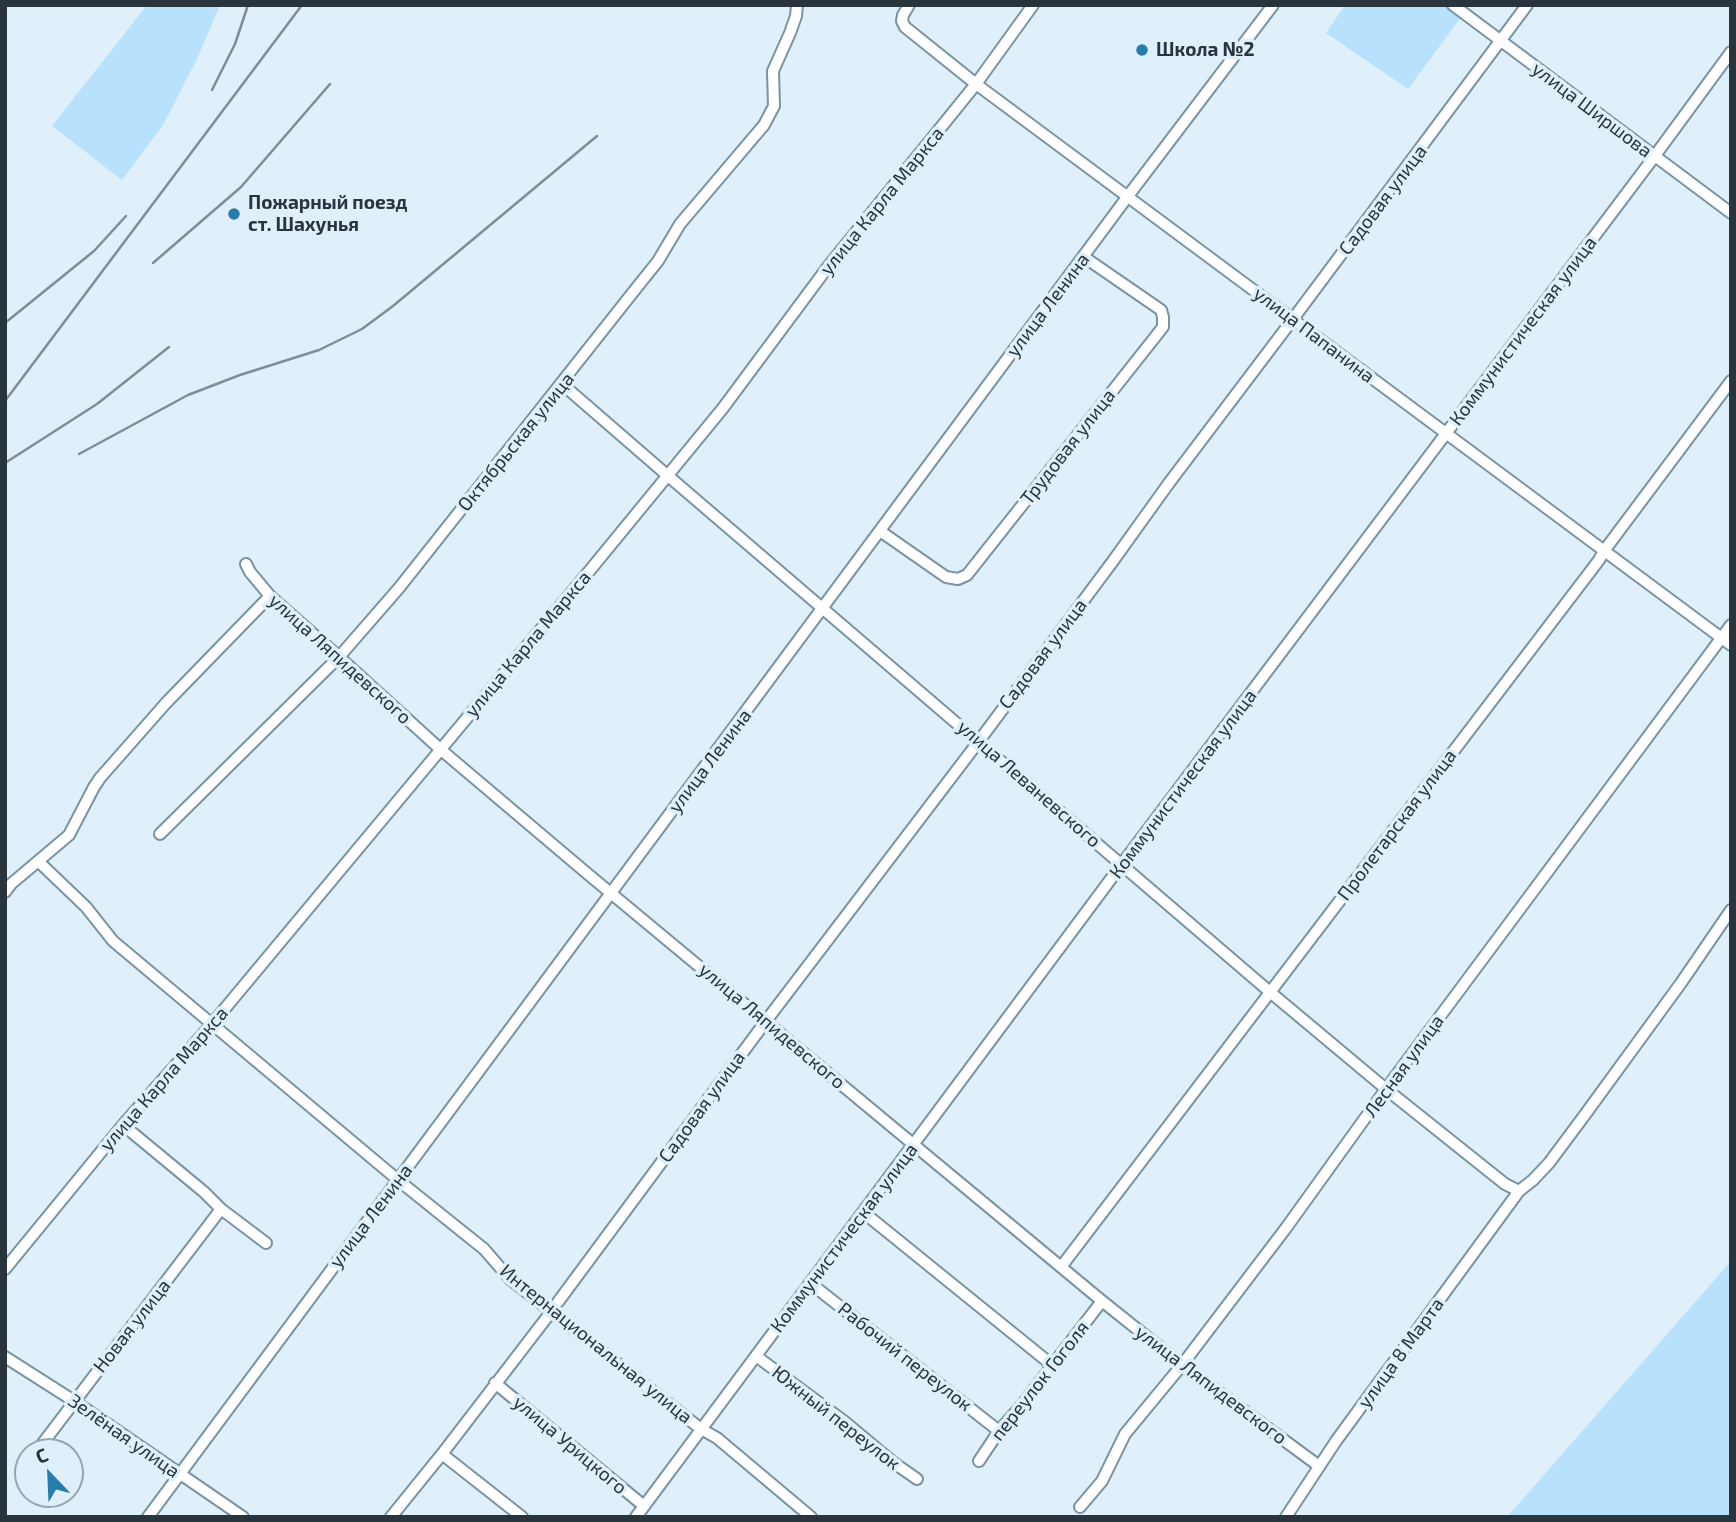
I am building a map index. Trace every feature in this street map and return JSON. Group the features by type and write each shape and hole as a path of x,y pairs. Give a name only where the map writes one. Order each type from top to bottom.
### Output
{"street":[{"name":"Октябрьская улица","path":"160,834 339,657 399,588 658,261 680,224 764,125 774,106 772,71 790,33 797,5"},
{"name":"улица Папанина","path":"909,5 902,20 905,27 976,84 1731,645"},
{"name":"улица Карла Маркса","path":"5,1269 723,408 827,268 976,84 1033,5"},
{"name":"улица Ленина","path":"148,1517 314,1290 1273,5"},
{"name":"улица Ширшова","path":"1453,5 1731,213"},
{"name":"Садовая улица","path":"391,1517 555,1307 1527,5"},
{"name":"Коммунистическая улица","path":"636,1517 1731,52"},
{"name":"Трудовая улица","path":"880,531 946,577 958,579 967,575 1163,327 1161,310 1084,257"},
{"name":"Пролетарская улица","path":"1061,1267 1731,382"},
{"name":"улица Леваневского","path":"562,384 1270,992 1386,1089 1505,1184 1519,1191"},
{"name":"улица Ляпидевского","path":"246,564 270,597 440,750 1102,1301 1182,1365 1318,1466"},
{"path":"5,892 69,835 94,787 125,750 166,703 270,597"},
{"name":"Лесная улица","path":"1080,1507 1102,1481 1125,1434 1182,1365 1286,1228 1731,625"},
{"name":"Интернациональная улица","path":"39,862 86,907 113,941 484,1249 510,1279 555,1307 811,1517"},
{"path":"1519,1191 1533,1180 1584,1116 1731,910"},
{"path":"123,1125 266,1244"},
{"name":"улица 8 Марта","path":"1286,1517 1318,1466 1519,1191"},
{"name":"Новая улица","path":"47,1438 221,1209"},
{"path":"863,1212 1052,1365"},
{"name":"Рабочий переулок","path":"810,1283 999,1431"},
{"name":"переулок Гоголя","path":"979,1461 999,1431 1102,1301"},
{"name":"Южный переулок","path":"756,1356 917,1479"},
{"name":"Зелёная улица","path":"5,1357 243,1517"},
{"name":"улица Урицкого","path":"495,1383 644,1506"},
{"path":"442,1454 522,1517"}],"shaded area":[{"path":"147,5 220,5 196,61 163,125 122,180 52,126"},
{"path":"1345,5 1444,5 1461,17 1408,89 1326,33"},
{"path":"1731,1261 1731,1517 1507,1517"}],"railway":[{"path":"212,90 235,44 248,5"},
{"path":"5,401 302,5"},
{"path":"153,263 241,187 330,84"},
{"path":"79,454 188,395 319,350 362,329 597,136"},
{"path":"5,323 94,251 126,216"},
{"path":"5,463 97,404 169,347"}],"place":[{"name":"Школа №2","path":"1142,50"},
{"name":"Пожарный поезд ст. Шахунья","path":"234,214"}]}
